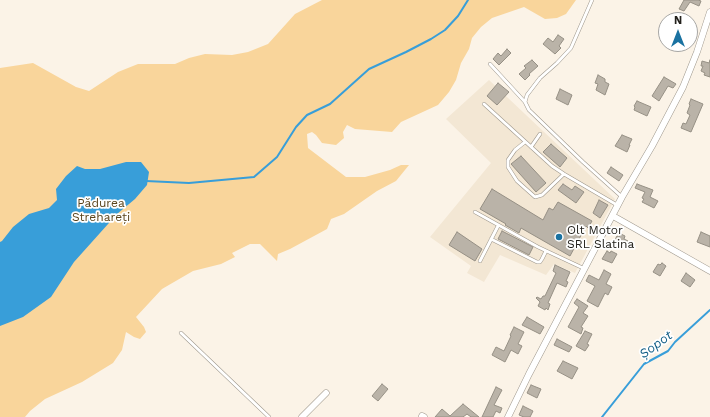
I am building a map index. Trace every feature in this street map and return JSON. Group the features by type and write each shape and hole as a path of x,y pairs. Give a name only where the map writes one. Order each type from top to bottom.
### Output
{"street":[{"path":"508,417 622,197 652,146 683,87 697,52 710,12"},
{"path":"613,216 710,271"},
{"path":"302,417 326,393"}],"lane":[{"path":"525,102 527,95 540,78 571,48 592,0"},
{"path":"490,64 525,102 529,110 622,197"},
{"path":"484,104 552,166 618,205"},
{"path":"531,147 540,134"},
{"path":"525,142 515,150 508,160 508,167 517,181 535,197 542,195 564,174"},
{"path":"475,212 498,226 585,269"},
{"path":"480,261 498,226"},
{"path":"491,239 537,262 540,262 546,250"},
{"path":"181,333 269,417"}],"shaded area":[{"path":"489,80 615,199 575,273 554,264 546,275 500,255 484,282 467,273 471,266 430,237 491,163 446,119"}],"green space":[{"name":"Pădurea Strehareți","path":"322,0 576,0 566,14 557,18 545,19 524,7 492,18 481,27 472,38 469,49 461,63 456,80 449,92 438,105 401,122 392,132 355,129 347,125 343,132 344,138 336,145 322,143 312,132 307,134 308,148 346,177 365,177 390,170 401,165 409,165 396,181 377,191 344,214 331,219 327,229 278,254 277,261 260,244 250,244 232,253 235,257 221,264 193,271 162,289 136,317 146,332 140,339 126,332 122,350 113,363 82,382 45,399 25,417 0,417 0,68 33,63 76,87 89,91 118,72 138,64 175,64 189,58 205,54 232,55 248,52 268,44 295,14"}],"water":[{"path":"126,162 141,162 149,172 147,185 135,199 117,214 74,262 51,297 23,317 0,326 0,242 13,227 29,214 49,208 57,200 56,189 66,176 77,166 85,169 100,169"}],"building":[{"path":"684,0 701,1 699,6 690,2 684,11 679,9"},
{"path":"558,35 564,39 559,46 561,48 555,54 543,44 548,38 553,42"},
{"path":"507,49 511,53 499,65 493,59 498,53 501,56"},
{"path":"532,60 538,66 525,80 519,74 526,68 524,66"},
{"path":"710,60 710,77 704,75 705,73 701,71 703,66 701,66 702,61 709,63"},
{"path":"598,75 605,79 605,82 609,84 605,95 596,90 598,84 595,83"},
{"path":"664,77 676,84 673,88 668,86 659,101 652,96"},
{"path":"498,83 509,92 497,105 487,96"},
{"path":"560,89 572,95 568,105 556,99"},
{"path":"691,99 703,104 691,132 681,128 683,123 686,124 690,115 687,113"},
{"path":"637,101 651,107 647,116 634,110 634,106"},
{"path":"622,135 632,139 627,152 615,146"},
{"path":"551,144 567,158 560,167 543,152"},
{"path":"521,156 546,183 536,192 511,164"},
{"path":"611,167 623,175 619,181 607,173"},
{"path":"563,184 572,190 575,186 584,192 576,203 558,190"},
{"path":"637,184 653,190 650,197 658,201 654,208 642,202 645,192 635,188"},
{"path":"492,189 543,220 549,208 553,210 558,202 592,221 588,228 586,226 570,256 521,228 519,233 480,209"},
{"path":"599,200 608,205 600,218 593,213"},
{"path":"502,231 533,247 529,255 498,239"},
{"path":"457,232 482,249 475,261 449,245"},
{"path":"701,232 710,236 710,247 697,242"},
{"path":"621,234 625,236 624,239 628,241 612,245 617,236 619,237"},
{"path":"607,251 617,254 612,263 602,259"},
{"path":"662,263 666,266 660,276 653,272 658,264 660,265"},
{"path":"555,265 570,272 566,281 568,282 566,287 557,283 548,303 550,304 548,310 546,308 545,310 538,306 540,302 536,298 541,299 545,296 556,273 553,271"},
{"path":"604,270 611,274 606,284 612,287 608,295 605,293 598,307 587,301 595,286 586,281 589,275 599,280"},
{"path":"686,273 695,280 690,287 681,281"},
{"path":"577,299 588,306 583,313 588,316 581,327 583,328 581,334 568,327 579,307 574,303"},
{"path":"527,317 544,327 540,334 522,325"},
{"path":"514,327 524,332 518,344 522,346 518,354 511,350 505,362 492,355 496,347 504,351"},
{"path":"585,331 592,334 587,344 589,345 585,351 576,346"},
{"path":"557,339 572,347 569,352 554,345"},
{"path":"563,361 578,368 572,379 557,371"},
{"path":"382,384 388,389 378,401 372,396"},
{"path":"531,385 541,389 537,398 527,393"},
{"path":"496,387 502,390 494,405 502,408 500,413 496,411 493,417 482,417"},
{"path":"463,404 479,417 471,417 467,414 463,417 435,417 442,409 450,416"},
{"path":"523,406 533,411 530,417 519,415"}],"waterway":[{"path":"146,181 189,183 254,177 277,157 296,127 307,115 330,104 369,69 406,52 445,30 458,16 468,0"},
{"name":"Șopot","path":"602,417 644,364 668,351 675,342 710,310"}],"place":[{"name":"Olt Motor SRL Slatina","path":"559,237"}]}
